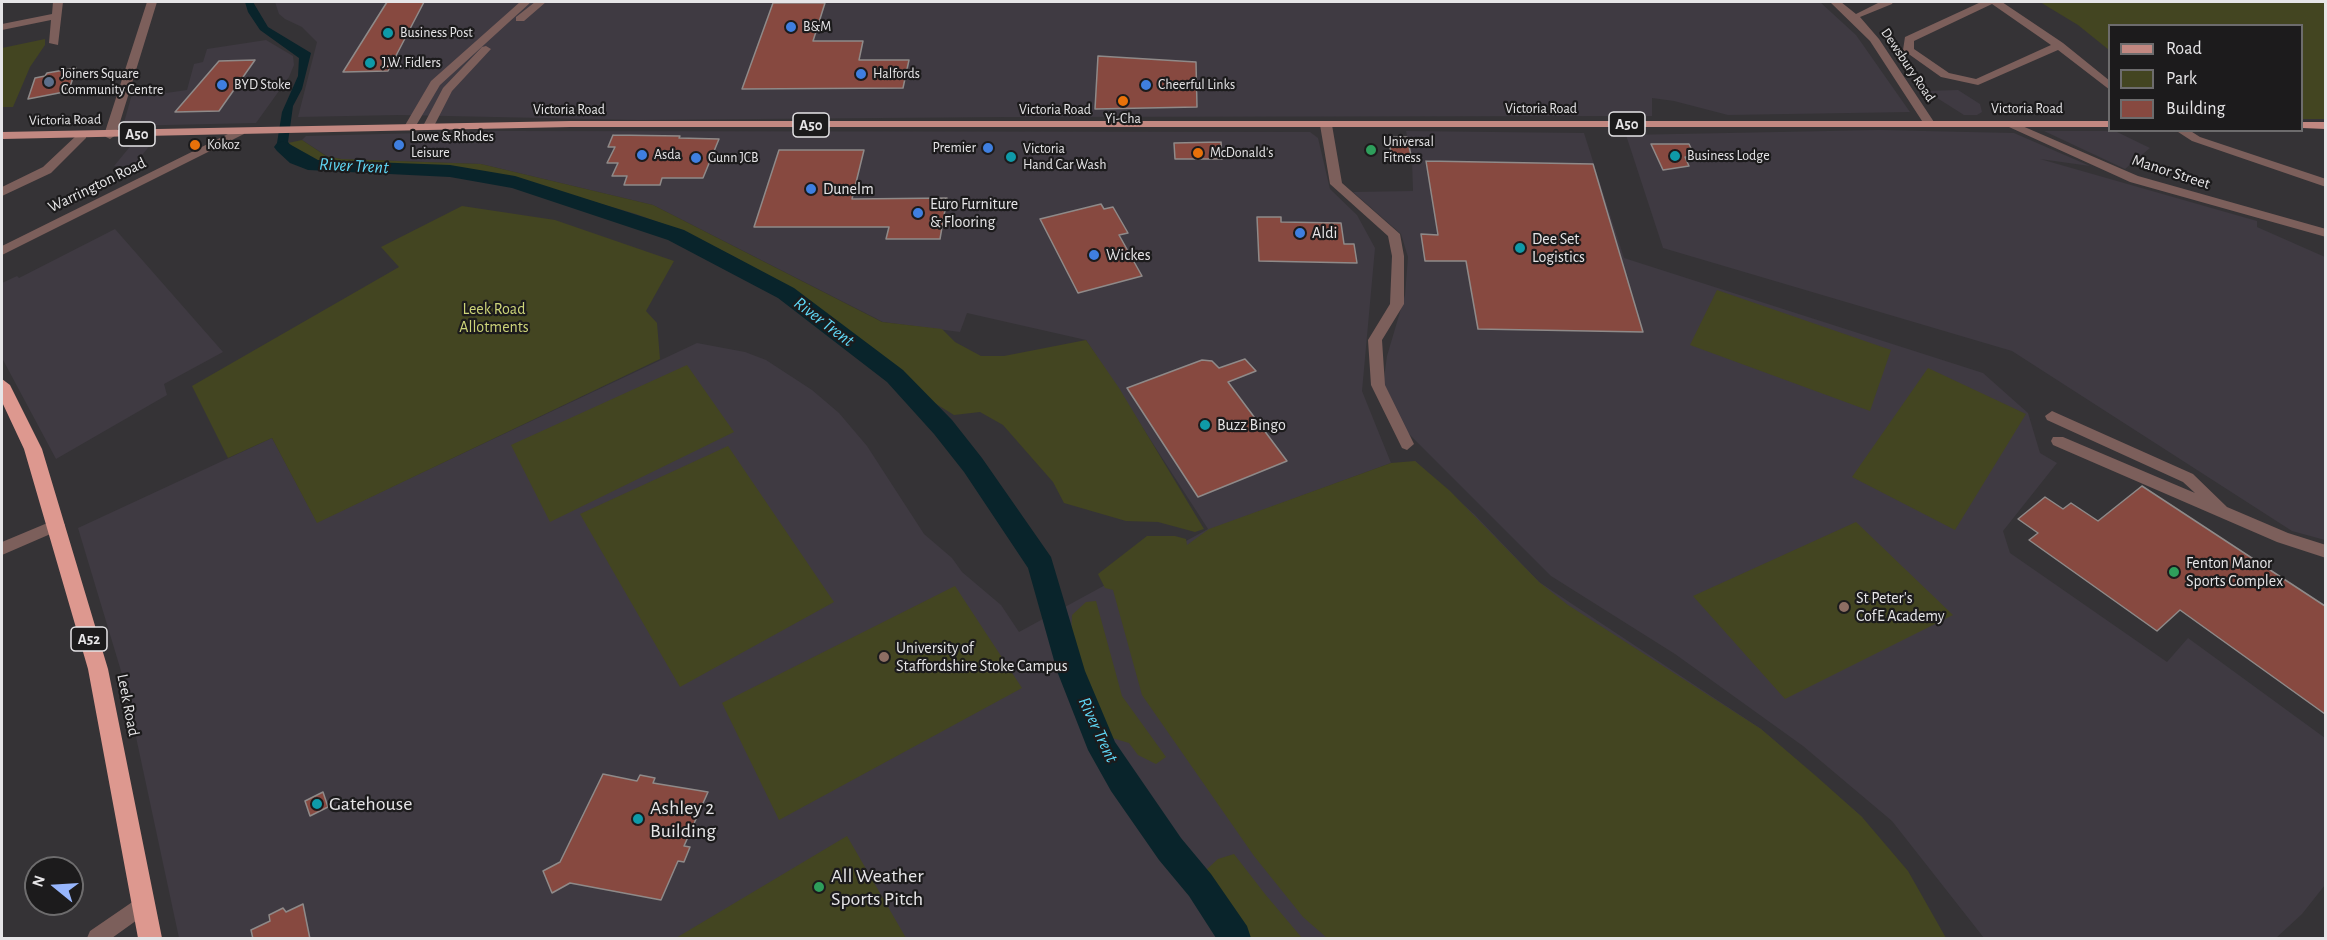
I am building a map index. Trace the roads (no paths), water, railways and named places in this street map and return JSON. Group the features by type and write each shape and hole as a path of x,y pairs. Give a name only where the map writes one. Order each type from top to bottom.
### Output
{"highway":[{"name":"Leek Road","path":"2,385 33,449 98,669 150,939"}],"main road":[{"name":"Victoria Road","path":"2,136 82,136 429,126 1326,124 1710,126 1928,122 2013,125 2108,124"},
{"path":"2303,125 2325,126"}],"street":[{"path":"54,43 58,2"},
{"path":"110,135 152,2"},
{"path":"410,127 435,83 458,60 526,2"},
{"path":"429,126 447,90 457,77 541,2"},
{"name":"Dewsbury Road","path":"1835,2 1874,39 1928,122"},
{"path":"1861,14 1888,2"},
{"path":"1988,2 1910,39 1908,50 1945,75 1978,82 2059,45"},
{"path":"1996,2 2059,45 2108,86"},
{"path":"2,27 56,16"},
{"path":"1326,124 1336,184 1394,234 1398,256 1397,304 1376,340 1378,385 1407,444"},
{"name":"Manor Street","path":"2013,125 2134,179 2325,233"},
{"name":"Warrington Road","path":"2,251 240,132"},
{"path":"2184,132 2196,139 2325,183"},
{"path":"2,192 47,170 82,136"},
{"path":"2052,416 2188,478 2227,515"},
{"path":"2058,441 2296,544 2325,552"},
{"path":"2,549 57,525"},
{"path":"97,939 144,903"}],"water":[{"path":"245,2 253,2 268,27 311,53 302,89 293,106 288,142 299,155 310,160 312,169 294,163 282,152 277,143 282,112 298,76 299,58 260,30 248,12"}],"waterway":[{"name":"River Trent","path":"284,147 297,159 315,166 450,171 515,182 676,235 786,293 895,376 943,427 973,465 1041,565 1071,671 1103,750 1122,781 1170,849 1200,885 1235,938"}],"place":[{"name":"B&M","path":"791,27"},
{"name":"Business Post","path":"388,33"},
{"name":"J.W. Fidlers","path":"370,63"},
{"name":"Halfords","path":"861,74"},
{"name":"Joiners Square Community Centre","path":"49,82"},
{"name":"BYD Stoke","path":"222,85"},
{"name":"Cheerful Links","path":"1146,85"},
{"name":"Yi-Cha","path":"1123,101"},
{"name":"Kokoz","path":"195,145"},
{"name":"Lowe & Rhodes Leisure","path":"399,145"},
{"name":"Premier","path":"988,148"},
{"name":"Universal Fitness","path":"1371,150"},
{"name":"McDonald's","path":"1198,153"},
{"name":"Asda","path":"642,155"},
{"name":"Business Lodge","path":"1675,156"},
{"name":"Victoria Hand Car Wash","path":"1011,157"},
{"name":"Gunn JCB","path":"696,158"},
{"name":"Dunelm","path":"811,189"},
{"name":"Euro Furniture & Flooring","path":"918,213"},
{"name":"Aldi","path":"1300,233"},
{"name":"Dee Set Logistics","path":"1520,248"},
{"name":"Wickes","path":"1094,255"},
{"name":"Buzz Bingo","path":"1205,425"},
{"name":"Fenton Manor Sports Complex","path":"2174,572"},
{"name":"St Peter's CofE Academy","path":"1844,607"},
{"name":"University of Staffordshire Stoke Campus","path":"884,657"},
{"name":"Gatehouse","path":"317,804"},
{"name":"Ashley 2 Building","path":"638,819"},
{"name":"All Weather Sports Pitch","path":"819,887"}],"park label":[{"name":"Leek Road Allotments","path":"494,318"}]}
